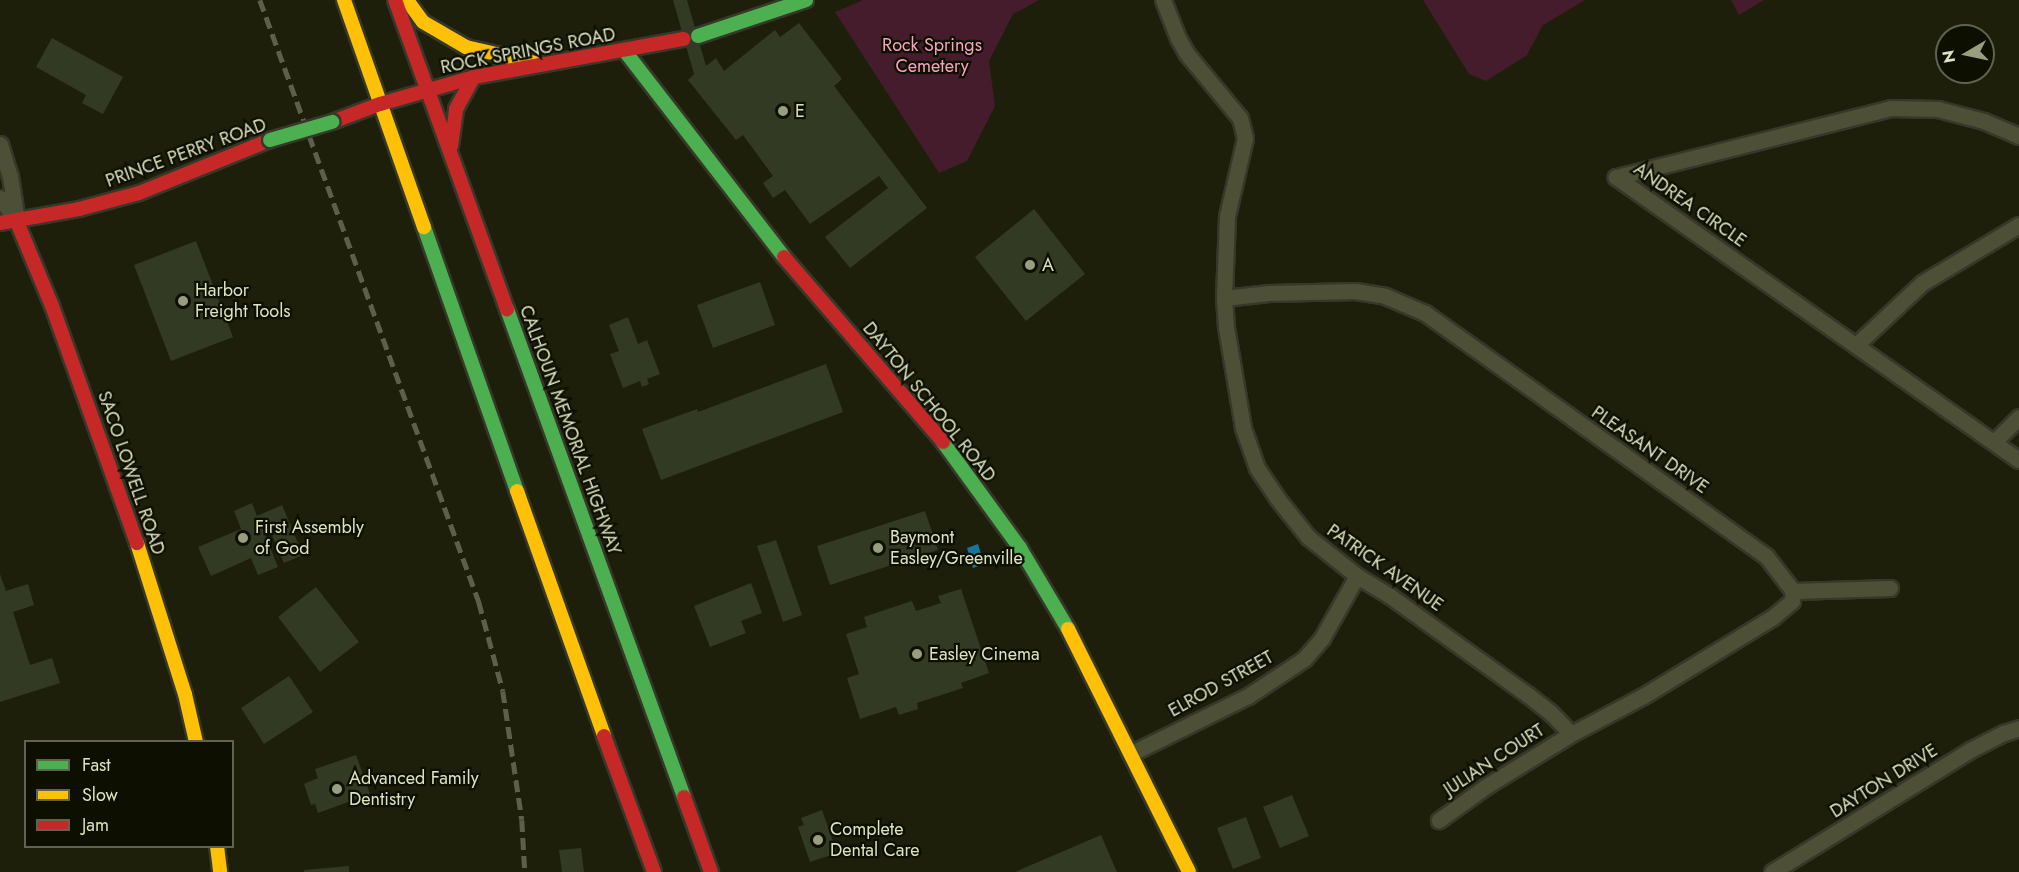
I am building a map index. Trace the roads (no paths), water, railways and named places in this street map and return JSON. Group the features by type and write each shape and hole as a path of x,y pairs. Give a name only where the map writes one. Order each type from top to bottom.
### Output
{"main road":[{"path":"344,0 563,623 654,872"},
{"name":"CALHOUN MEMORIAL HIGHWAY","path":"395,0 711,872"},
{"path":"407,0 423,22 466,47 540,64"},
{"name":"ROCK SPRINGS ROAD","path":"380,104 474,77 691,37 806,0"},
{"name":"DAYTON SCHOOL ROAD","path":"624,50 783,256 945,444 1020,548 1070,631 1190,872"},
{"path":"450,150 456,109 474,77"},
{"name":"PRINCE PERRY ROAD","path":"0,223 16,222 139,193 270,140 333,122 380,104"},
{"name":"SACO LOWELL ROAD","path":"16,222 52,306 124,502 185,694 196,740"},
{"path":"217,848 220,872"}],"street":[{"name":"PATRICK AVENUE","path":"1152,0 1170,21"},
{"name":"PATRICK AVENUE","path":"1163,0 1170,21 1188,54 1240,118 1245,138 1227,216 1224,298 1226,327 1241,417 1257,468 1308,537 1357,576 1390,596 1528,695 1550,712 1571,734"},
{"name":"ANDREA CIRCLE","path":"2019,136 1984,121 1938,109 1890,108 1616,177 2019,460"},
{"path":"0,144 10,176 16,222"},
{"path":"0,198 16,222"},
{"path":"1856,345 1922,283 2019,225"},
{"name":"PLEASANT DRIVE","path":"1224,298 1269,293 1354,291 1385,296 1425,313 1766,556 1793,591"},
{"path":"1994,442 2019,417"},
{"name":"ELROD STREET","path":"1132,753 1248,696 1304,659 1322,638 1357,576"},
{"path":"1571,734 1643,696 1773,617 1792,601 1793,591 1890,588"},
{"name":"DAYTON DRIVE","path":"1772,872 1970,750 2019,728"},
{"name":"JULIAN COURT","path":"1439,820 1485,787 1571,734"}],"water":[{"path":"978,544 984,564 973,568 967,548"}],"railway":[{"path":"260,0 479,602 503,691 522,820 525,872"}],"place":[{"name":"E","path":"783,111"},
{"name":"A","path":"1030,265"},
{"name":"Harbor Freight Tools","path":"183,301"},
{"name":"First Assembly of God","path":"243,538"},
{"name":"Baymont Easley/Greenville","path":"878,548"},
{"name":"Easley Cinema","path":"917,654"},
{"name":"Advanced Family Dentistry","path":"337,789"},
{"name":"Complete Dental Care","path":"818,840"}],"park label":[{"name":"Rock Springs Cemetery","path":"932,56"}]}
